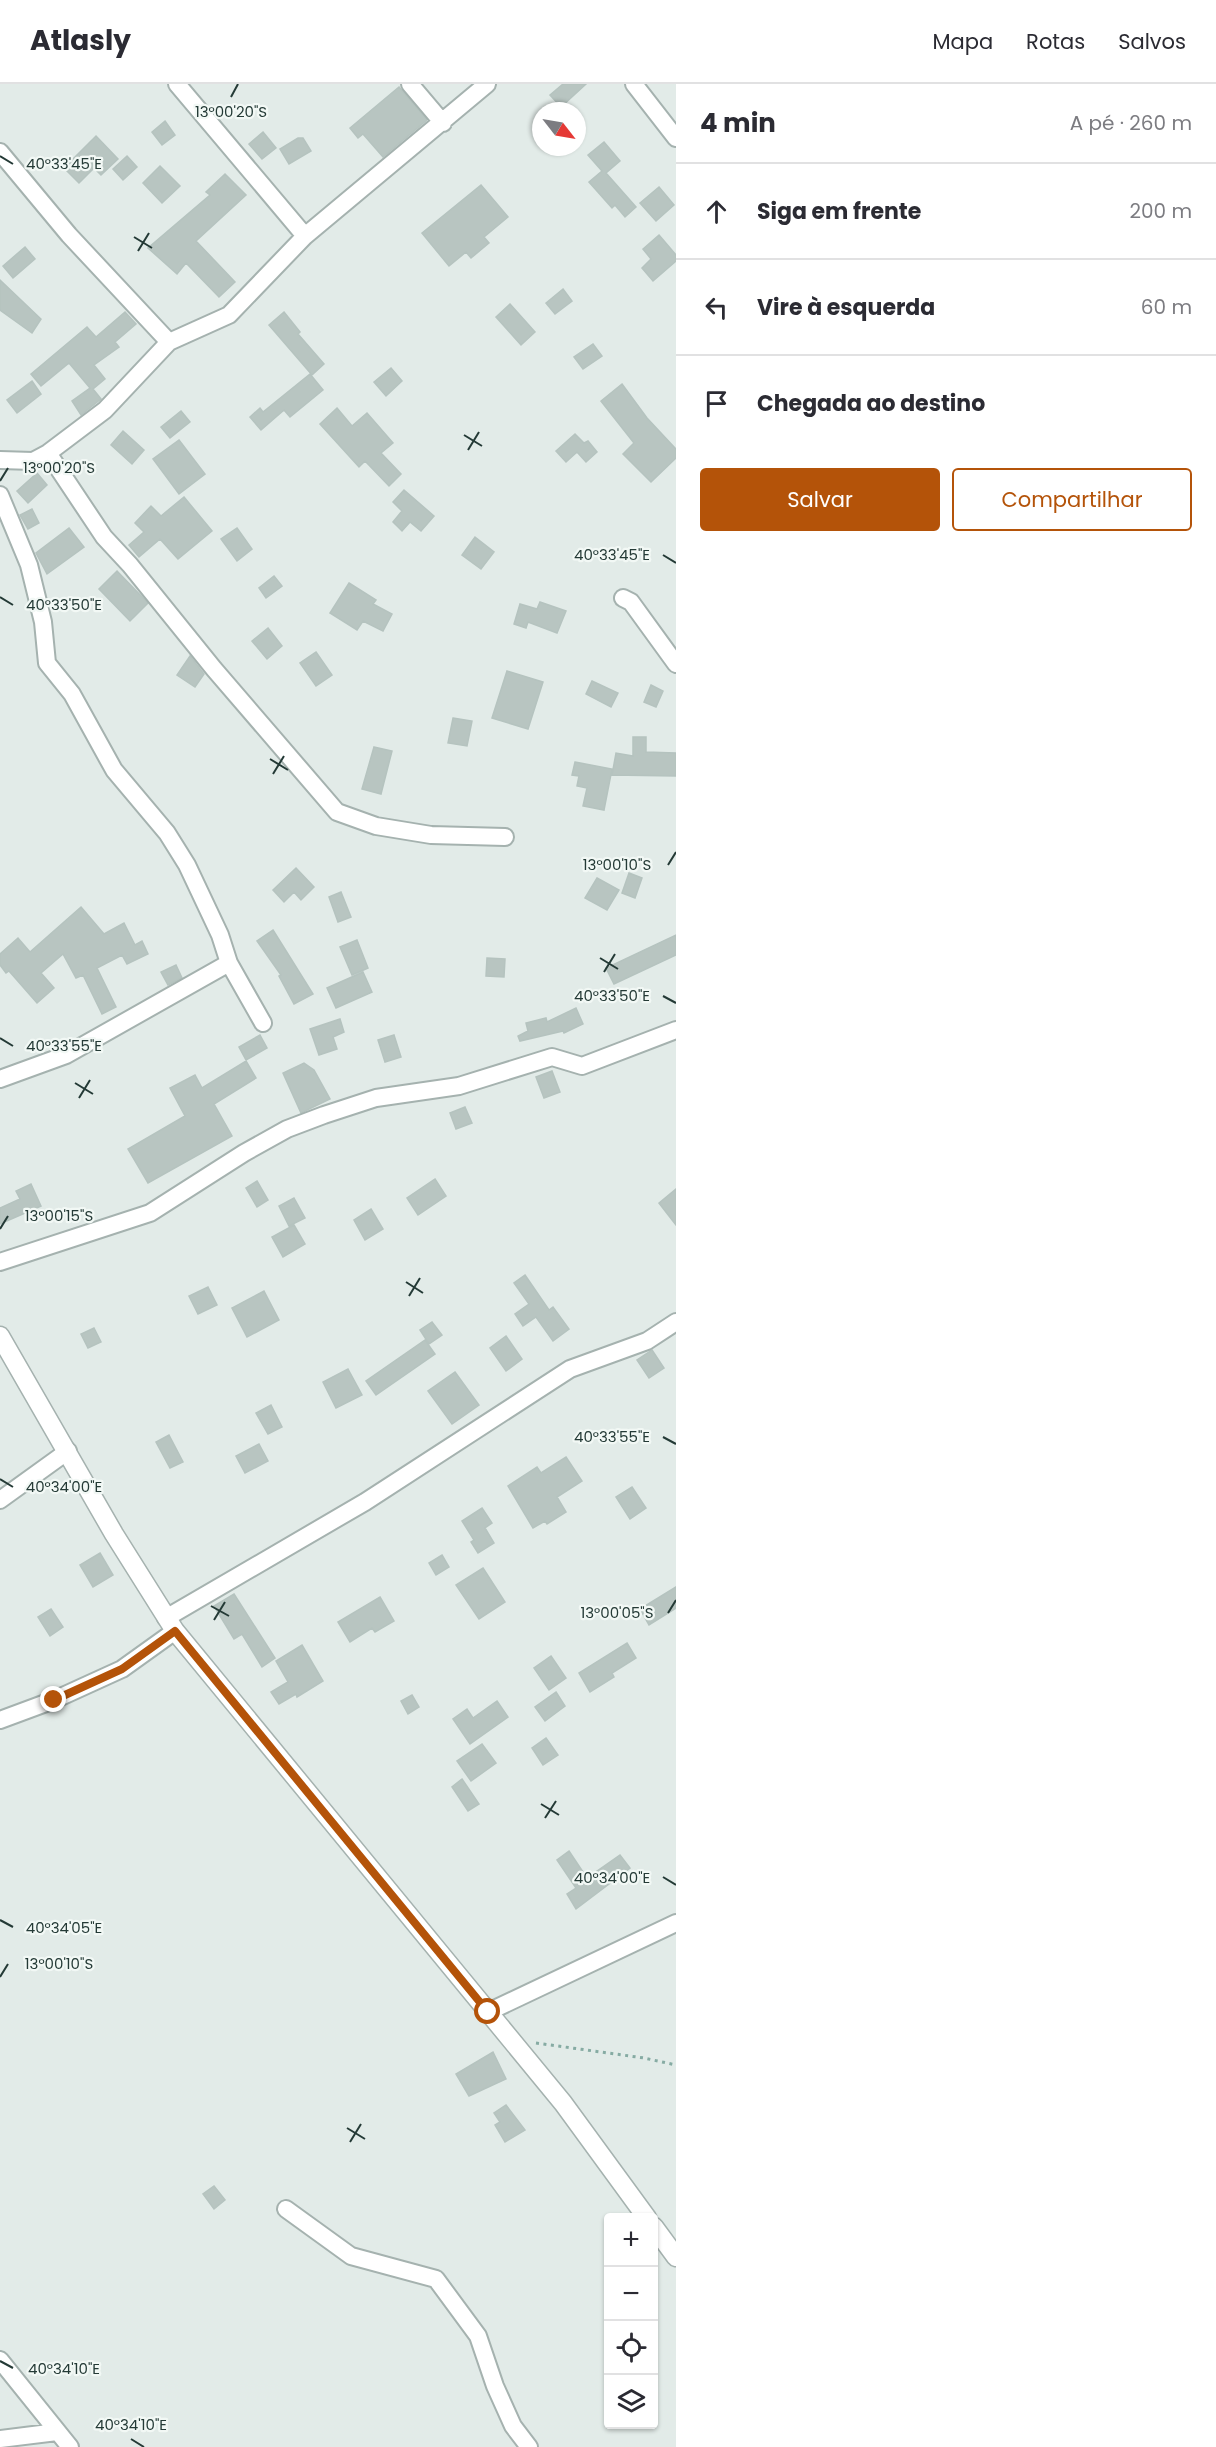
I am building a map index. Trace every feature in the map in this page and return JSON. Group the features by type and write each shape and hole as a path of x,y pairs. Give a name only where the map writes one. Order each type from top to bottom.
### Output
{"street":[{"path":"177,84 305,236"},
{"path":"410,84 443,123"},
{"path":"0,460 33,461 48,453 105,410 169,342 229,315 305,236 487,84"},
{"path":"634,84 676,138"},
{"path":"0,152 69,235 169,342"},
{"path":"48,453 104,537 337,812 376,826 431,836 505,837"},
{"path":"0,495 29,565 44,622 47,663 72,694 114,770 167,833 187,865 220,935 229,963 263,1023"},
{"path":"623,598 631,602 676,664"},
{"path":"0,1079 66,1054 229,963"},
{"path":"0,1262 150,1213 244,1153 287,1130 324,1115 376,1098 459,1086 552,1057 582,1066 676,1030"},
{"path":"0,1720 54,1700 122,1669 171,1624 570,1369 647,1341 676,1322"},
{"path":"0,1336 114,1534 171,1624 562,2103 644,2213"},
{"path":"0,1500 68,1451"},
{"path":"488,2012 676,1923"},
{"path":"286,2209 351,2256 436,2279 478,2336 513,2426 529,2447"},
{"path":"658,2232 676,2257"},
{"path":"0,2360 70,2447"},
{"path":"0,2439 57,2432"}],"path":[{"path":"511,2040 644,2058 676,2066"}],"building":[{"path":"563,84 586,84 566,102 556,102 550,95"},
{"path":"399,87 427,120 383,157 363,134 358,138 350,128"},
{"path":"165,121 175,135 162,145 152,132"},
{"path":"263,132 276,148 262,159 249,144"},
{"path":"96,136 118,159 101,175 94,168 79,183 64,168"},
{"path":"298,138 303,138 311,151 289,164 280,149"},
{"path":"604,142 620,161 606,173 636,207 625,217 615,205 612,208 589,182 602,171 588,155"},
{"path":"127,156 137,167 123,180 113,169"},
{"path":"160,166 180,186 162,203 143,183"},
{"path":"225,174 246,195 196,241 235,282 219,297 186,263 177,274 148,248 210,195 206,192"},
{"path":"481,185 508,217 484,237 489,243 471,258 466,252 449,266 422,233"},
{"path":"659,187 674,205 656,221 640,203"},
{"path":"659,235 676,255 676,261 653,281 642,268 651,259 643,249"},
{"path":"25,247 35,259 13,278 3,266"},
{"path":"0,280 41,319 32,333 0,310"},
{"path":"563,289 572,301 555,314 546,303"},
{"path":"510,304 535,332 521,345 496,317"},
{"path":"125,312 136,324 115,342 119,347 94,365 105,379 93,389 101,399 81,415 72,401 90,388 69,363 41,386 31,374 87,327 96,337"},
{"path":"284,312 300,332 298,334 324,364 312,375 269,325"},
{"path":"593,344 602,356 583,369 574,357"},
{"path":"391,368 402,381 386,396 374,382"},
{"path":"310,374 323,390 290,417 284,410 261,430 250,417 260,408 263,412"},
{"path":"32,381 41,394 17,413 7,400"},
{"path":"622,384 647,418 676,449 676,458 651,482 623,454 634,443 601,401"},
{"path":"337,408 352,426 367,413 393,443 381,453 401,474 389,486 365,461 359,467 320,424"},
{"path":"181,411 190,422 170,438 161,427"},
{"path":"123,431 144,450 132,464 111,445"},
{"path":"575,434 584,443 588,441 597,452 586,462 577,452 566,462 556,451"},
{"path":"179,440 205,474 179,494 153,459"},
{"path":"37,473 47,485 28,503 17,491"},
{"path":"404,490 434,516 421,531 410,522 402,531 393,522 402,511 393,502"},
{"path":"184,497 212,531 178,559 160,539 139,557 129,545 144,532 135,523 151,506 161,516"},
{"path":"32,509 39,523 28,529 20,515"},
{"path":"69,528 84,547 47,574 36,553"},
{"path":"237,528 252,549 237,561 221,539"},
{"path":"475,537 494,552 481,569 462,555"},
{"path":"117,571 148,603 130,621 99,589"},
{"path":"274,576 282,586 266,598 259,588"},
{"path":"349,583 376,600 373,604 392,614 383,631 363,621 357,630 330,613"},
{"path":"540,602 566,611 557,633 528,622 526,628 514,624 520,604 537,609"},
{"path":"268,628 282,646 267,659 252,641"},
{"path":"316,652 332,675 316,686 300,663"},
{"path":"190,656 204,674 195,687 177,675"},
{"path":"507,671 543,682 528,729 492,718"},
{"path":"592,681 618,693 611,707 586,694"},
{"path":"651,685 663,691 656,707 644,702"},
{"path":"453,718 472,721 467,746 448,743"},
{"path":"633,737 646,737 646,752 676,753 676,776 612,775 616,753 633,756"},
{"path":"374,747 392,751 381,794 362,789"},
{"path":"575,762 612,769 604,810 583,806 587,788 577,786 579,776 572,775"},
{"path":"296,868 314,887 301,900 294,892 284,902 273,890"},
{"path":"629,873 642,878 635,898 622,893"},
{"path":"597,878 619,890 607,910 585,898"},
{"path":"341,892 351,917 338,922 329,897"},
{"path":"81,907 104,934 124,923 135,945 142,941 148,954 127,964 122,955 97,968 116,1007 102,1014 83,975 76,978 63,954 41,973 54,988 37,1003 9,971 6,973 0,965 0,954 18,938 30,952"},
{"path":"273,930 313,994 294,1004 279,976 281,975 257,941"},
{"path":"676,935 676,955 614,984 606,968"},
{"path":"357,940 368,968 352,975 340,947"},
{"path":"487,958 505,959 504,977 486,976"},
{"path":"176,965 182,978 168,985 161,972"},
{"path":"363,972 372,992 336,1008 327,988"},
{"path":"576,1008 583,1024 564,1033 563,1031 520,1041 518,1036 528,1031 526,1023 546,1018 547,1022"},
{"path":"340,1019 344,1032 333,1037 337,1049 319,1055 310,1029"},
{"path":"260,1035 267,1048 246,1060 239,1047"},
{"path":"394,1035 401,1057 385,1062 378,1040"},
{"path":"246,1061 256,1078 214,1104 232,1136 148,1183 128,1149 185,1116 170,1088 195,1075 202,1088"},
{"path":"304,1063 314,1070 330,1099 301,1113 283,1073"},
{"path":"552,1071 560,1092 544,1098 536,1077"},
{"path":"465,1107 472,1123 456,1129 450,1113"},
{"path":"435,1179 446,1196 418,1215 407,1198"},
{"path":"257,1181 268,1200 257,1207 246,1188"},
{"path":"31,1184 41,1206 0,1224 0,1208 20,1199 16,1191"},
{"path":"676,1189 676,1225 659,1203"},
{"path":"294,1198 305,1218 289,1226 279,1206"},
{"path":"371,1209 383,1229 365,1240 354,1220"},
{"path":"294,1225 305,1244 283,1257 272,1237"},
{"path":"525,1275 549,1310 553,1307 569,1329 553,1341 536,1317 523,1326 515,1314 529,1304 514,1283"},
{"path":"208,1287 217,1305 198,1314 189,1296"},
{"path":"264,1291 279,1320 247,1337 232,1308"},
{"path":"432,1322 442,1335 429,1344 420,1330"},
{"path":"94,1328 101,1342 88,1348 81,1334"},
{"path":"506,1336 522,1359 506,1371 490,1348"},
{"path":"425,1340 435,1354 376,1395 366,1381"},
{"path":"652,1350 664,1368 649,1378 637,1360"},
{"path":"348,1369 362,1395 336,1408 323,1382"},
{"path":"455,1372 479,1405 452,1424 428,1391"},
{"path":"271,1405 282,1427 268,1434 256,1413"},
{"path":"169,1435 183,1462 170,1468 156,1442"},
{"path":"259,1444 268,1461 245,1473 236,1456"},
{"path":"566,1457 582,1481 557,1497 566,1512 547,1524 545,1521 533,1528 508,1486 537,1467 541,1473"},
{"path":"632,1487 646,1508 630,1519 616,1497"},
{"path":"482,1508 492,1523 485,1528 494,1543 478,1553 471,1542 474,1540 462,1521"},
{"path":"100,1553 113,1575 93,1587 80,1565"},
{"path":"442,1555 449,1567 436,1575 429,1563"},
{"path":"483,1568 505,1602 479,1619 456,1585"},
{"path":"676,1587 676,1608 649,1625 640,1609"},
{"path":"234,1594 275,1658 262,1667 242,1634 234,1639 214,1606"},
{"path":"380,1597 394,1621 375,1632 372,1628 350,1642 338,1622"},
{"path":"51,1609 63,1627 50,1636 38,1617"},
{"path":"627,1643 636,1658 612,1673 614,1677 590,1692 579,1673"},
{"path":"302,1645 323,1681 297,1697 296,1694 279,1704 271,1692 288,1682 276,1661"},
{"path":"551,1656 566,1678 549,1690 534,1668"},
{"path":"556,1692 565,1706 545,1721 535,1707"},
{"path":"412,1695 419,1707 408,1714 401,1701"},
{"path":"497,1701 508,1717 470,1744 453,1719 467,1709 473,1718"},
{"path":"546,1738 558,1755 543,1765 532,1748"},
{"path":"482,1744 496,1763 471,1781 457,1761"},
{"path":"462,1779 479,1804 468,1811 452,1787"},
{"path":"569,1851 587,1878 620,1855 630,1868 576,1909 567,1894 576,1888 557,1860"},
{"path":"493,2052 506,2079 469,2096 456,2074"},
{"path":"506,2105 525,2130 505,2142 495,2125 500,2122 494,2113"},
{"path":"214,2186 225,2200 214,2209 203,2194"}],"route":[{"path":"54,1700 122,1669 175,1631 488,2012"}]}
